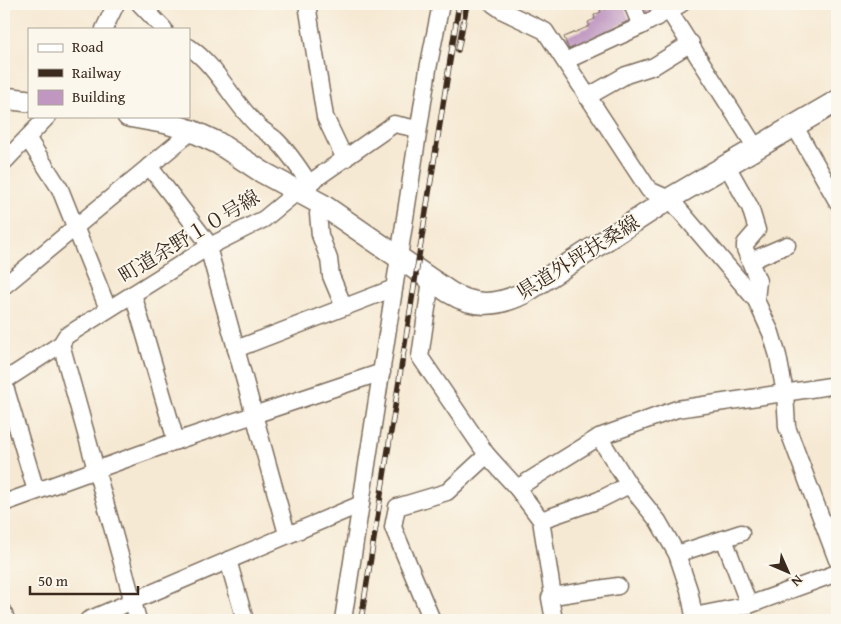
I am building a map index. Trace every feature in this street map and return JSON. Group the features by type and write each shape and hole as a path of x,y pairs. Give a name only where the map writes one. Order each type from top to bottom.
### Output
{"main road":[{"path":"4,98 28,101"},
{"name":"県道外坪扶桑線","path":"139,118 168,123 192,131 218,143 262,172 304,188 321,204 431,280 462,300 483,304 504,302 532,288 670,200 794,124 837,101"}],"street":[{"path":"104,28 116,4"},
{"path":"140,4 163,28"},
{"path":"307,4 325,117 345,158"},
{"path":"342,620 382,372 418,130 441,4"},
{"path":"493,4 503,11 545,31 649,190 670,200 756,300 772,333 785,393 787,427 834,543 837,560"},
{"path":"632,4 641,26"},
{"path":"565,61 641,26 675,7 691,43 756,148"},
{"path":"587,97 626,75 654,66 691,43"},
{"path":"190,49 198,54 228,87 257,125 276,140 297,166 304,188"},
{"path":"4,162 46,118"},
{"name":"町道余野１０号線","path":"4,382 61,344 66,336 108,309 208,247 264,219 394,124 418,130"},
{"path":"794,124 837,201"},
{"path":"4,286 192,131"},
{"path":"28,139 60,190 108,309"},
{"path":"149,166 206,239 287,534"},
{"path":"727,166 750,207 757,230 745,244 758,281 756,300"},
{"path":"321,204 318,214 320,235 329,259 331,276 344,307"},
{"path":"750,261 787,245"},
{"path":"431,280 420,357 487,455 517,488 541,520 553,596 550,598 554,620"},
{"path":"236,349 394,288"},
{"path":"133,294 176,441"},
{"path":"61,344 138,620"},
{"path":"4,503 176,441 382,372"},
{"path":"4,382 36,490"},
{"path":"517,488 599,437 677,409 837,385"},
{"path":"599,437 629,485 658,521 677,554 689,590 693,618 748,605 837,573"},
{"path":"432,620 393,527 397,507 447,492 487,455"},
{"path":"541,520 599,500 629,485"},
{"path":"88,620 361,504"},
{"path":"677,554 741,533"},
{"path":"724,539 748,605"},
{"path":"228,560 245,620"},
{"path":"553,596 618,586"},
{"path":"4,613 6,620"}],"building":[{"path":"614,4 623,4 630,20 569,50 564,37 590,26 588,22 595,19 594,15 601,12 600,9 603,7 605,10 615,6"},
{"path":"647,5 651,13 642,17 639,9"}],"railway":[{"path":"361,620 459,4"},
{"path":"458,50 467,4"}]}
